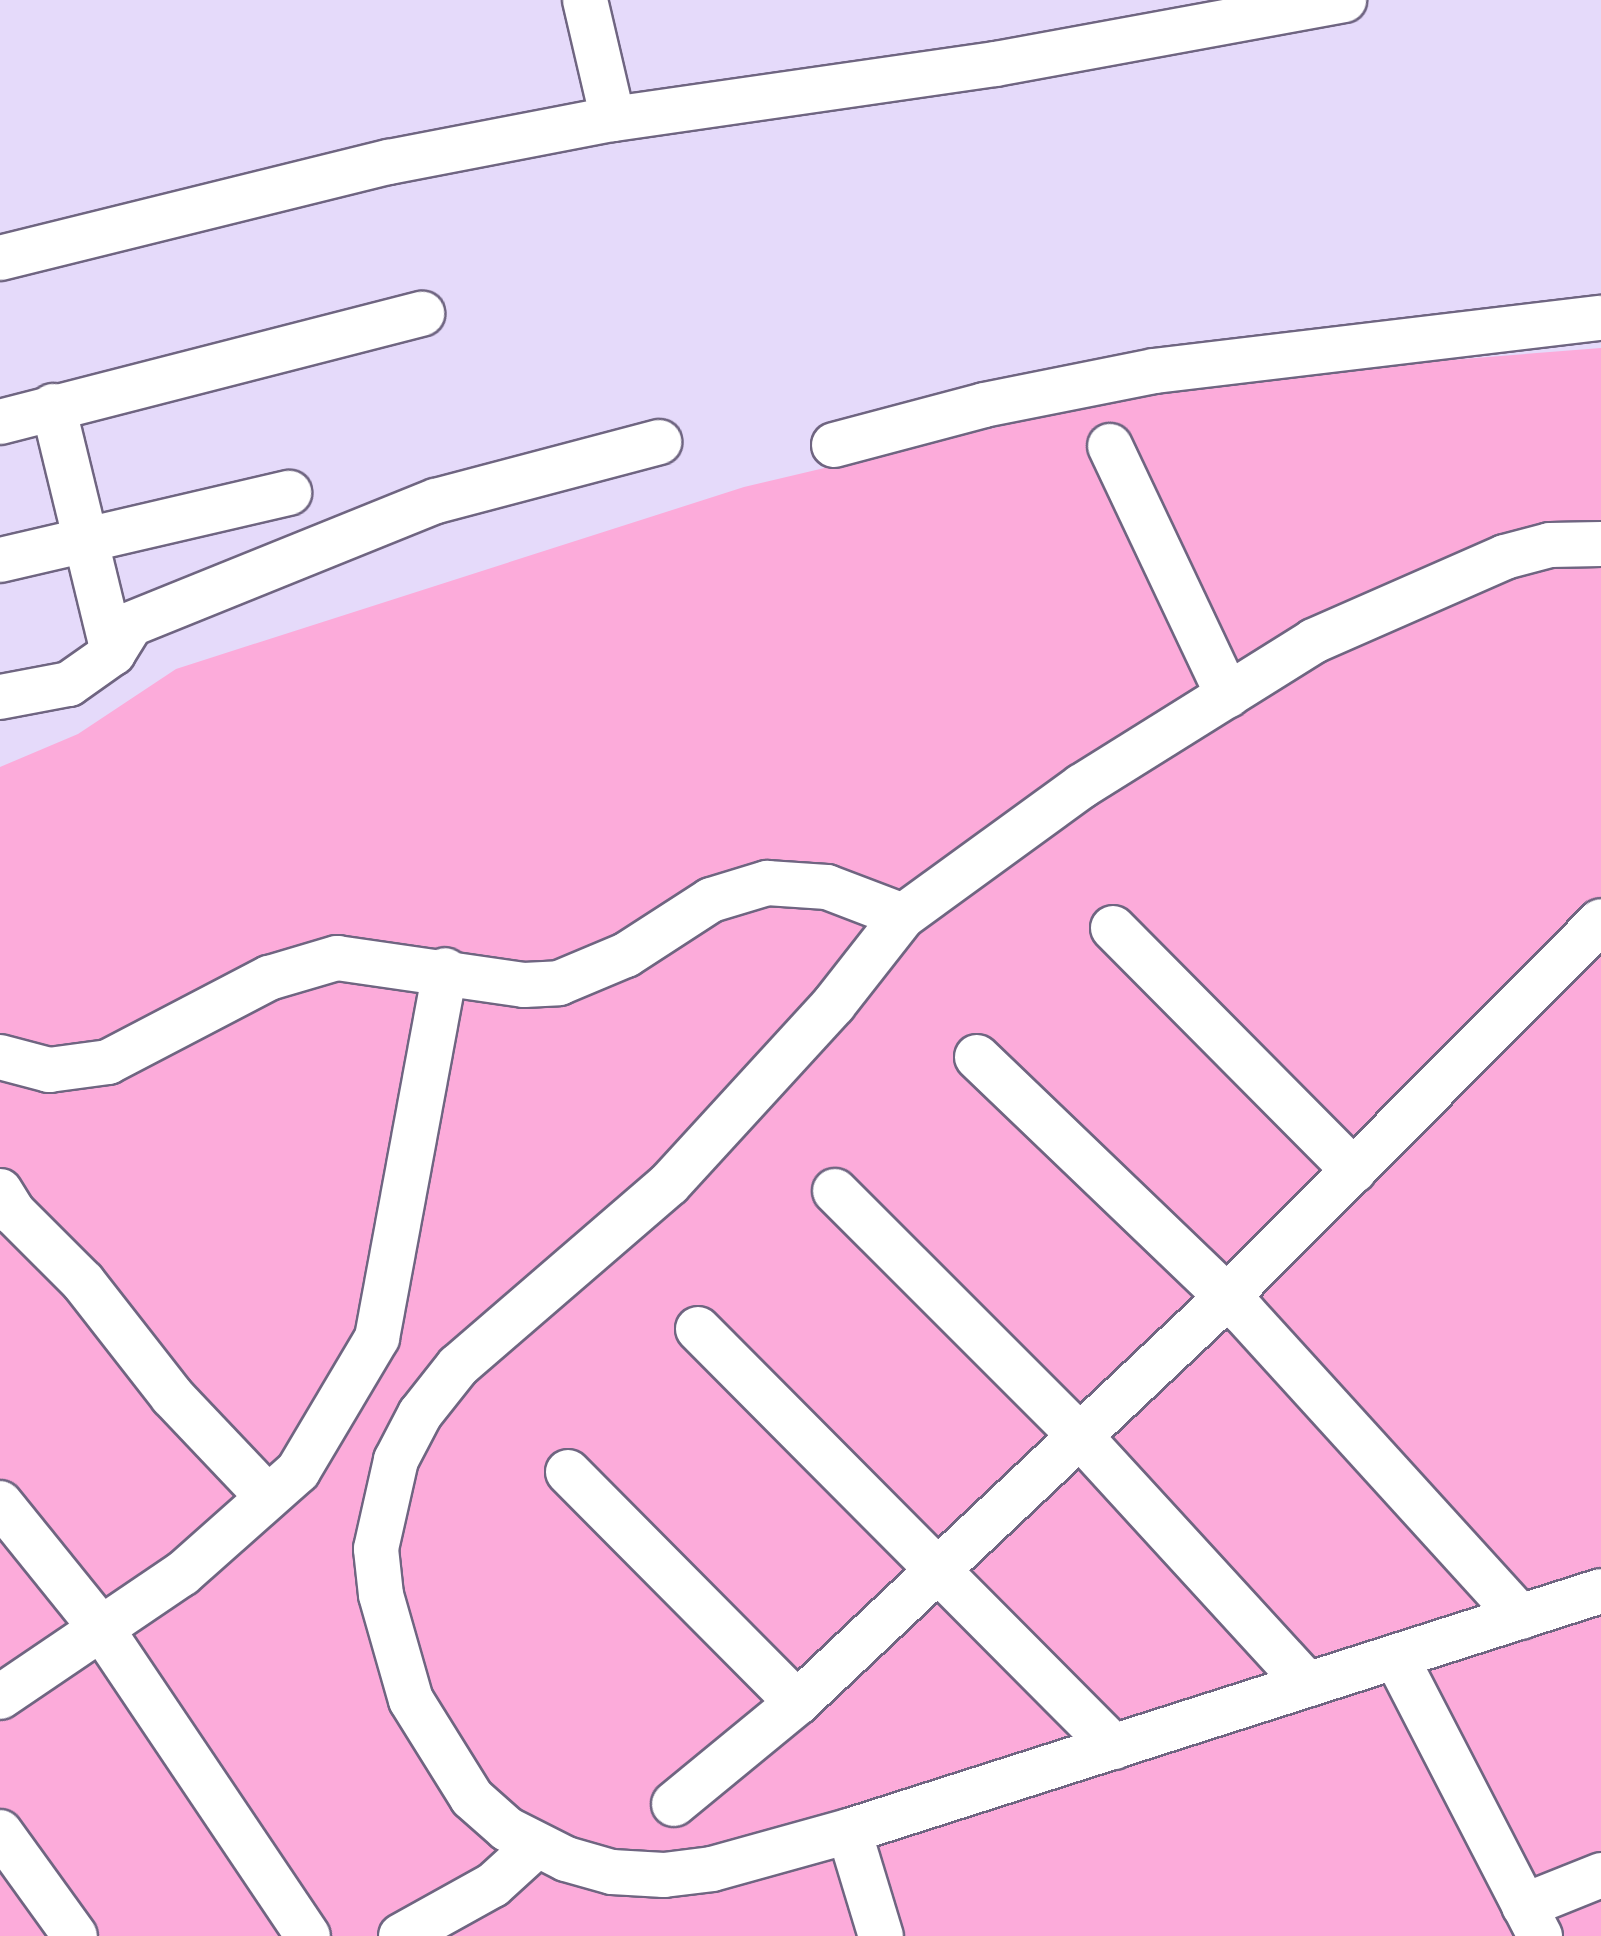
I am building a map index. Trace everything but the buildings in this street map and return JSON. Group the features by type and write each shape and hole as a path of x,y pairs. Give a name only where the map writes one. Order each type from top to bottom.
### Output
{"street":[{"path":"585,0 613,119"},
{"path":"0,258 389,162 613,119 996,64 1344,0"},
{"path":"0,422 422,314"},
{"path":"834,445 984,405 1154,371 1601,318"},
{"path":"53,406 113,653"},
{"path":"0,697 69,684 113,653 131,624 436,501 659,442"},
{"path":"1110,446 1228,696"},
{"path":"0,560 85,537 289,493"},
{"path":"1601,544 1550,545 1443,580 1314,641 1082,786 903,916 834,1004 669,1184 458,1366 420,1414 396,1460 376,1549 381,1595 411,1700 472,1798 537,1845 612,1872 664,1875 712,1869 849,1831 1601,1591"},
{"path":"0,1057 49,1070 108,1062 269,978 322,961 372,960 524,985 559,983 626,955 711,900 767,883 827,887 903,916"},
{"path":"674,1804 797,1703 937,1564 1227,1297 1601,921"},
{"path":"1113,928 1354,1171"},
{"path":"0,1697 182,1574 298,1471 377,1338 445,970"},
{"path":"977,1057 1227,1297 1521,1617"},
{"path":"0,1191 14,1213 83,1282 172,1396 268,1497"},
{"path":"835,1191 1078,1434 1308,1685"},
{"path":"698,1329 937,1564 1114,1747"},
{"path":"568,1472 797,1703"},
{"path":"0,1503 101,1628 308,1936"},
{"path":"1396,1657 1532,1921 1601,1875"},
{"path":"849,1831 881,1936"},
{"path":"0,1832 75,1936"},
{"path":"418,1933 493,1885 537,1845"}],"shaded area":[{"path":"1601,348 1601,1936 0,1936 0,767 78,734 176,669 744,487 1196,380"}]}
